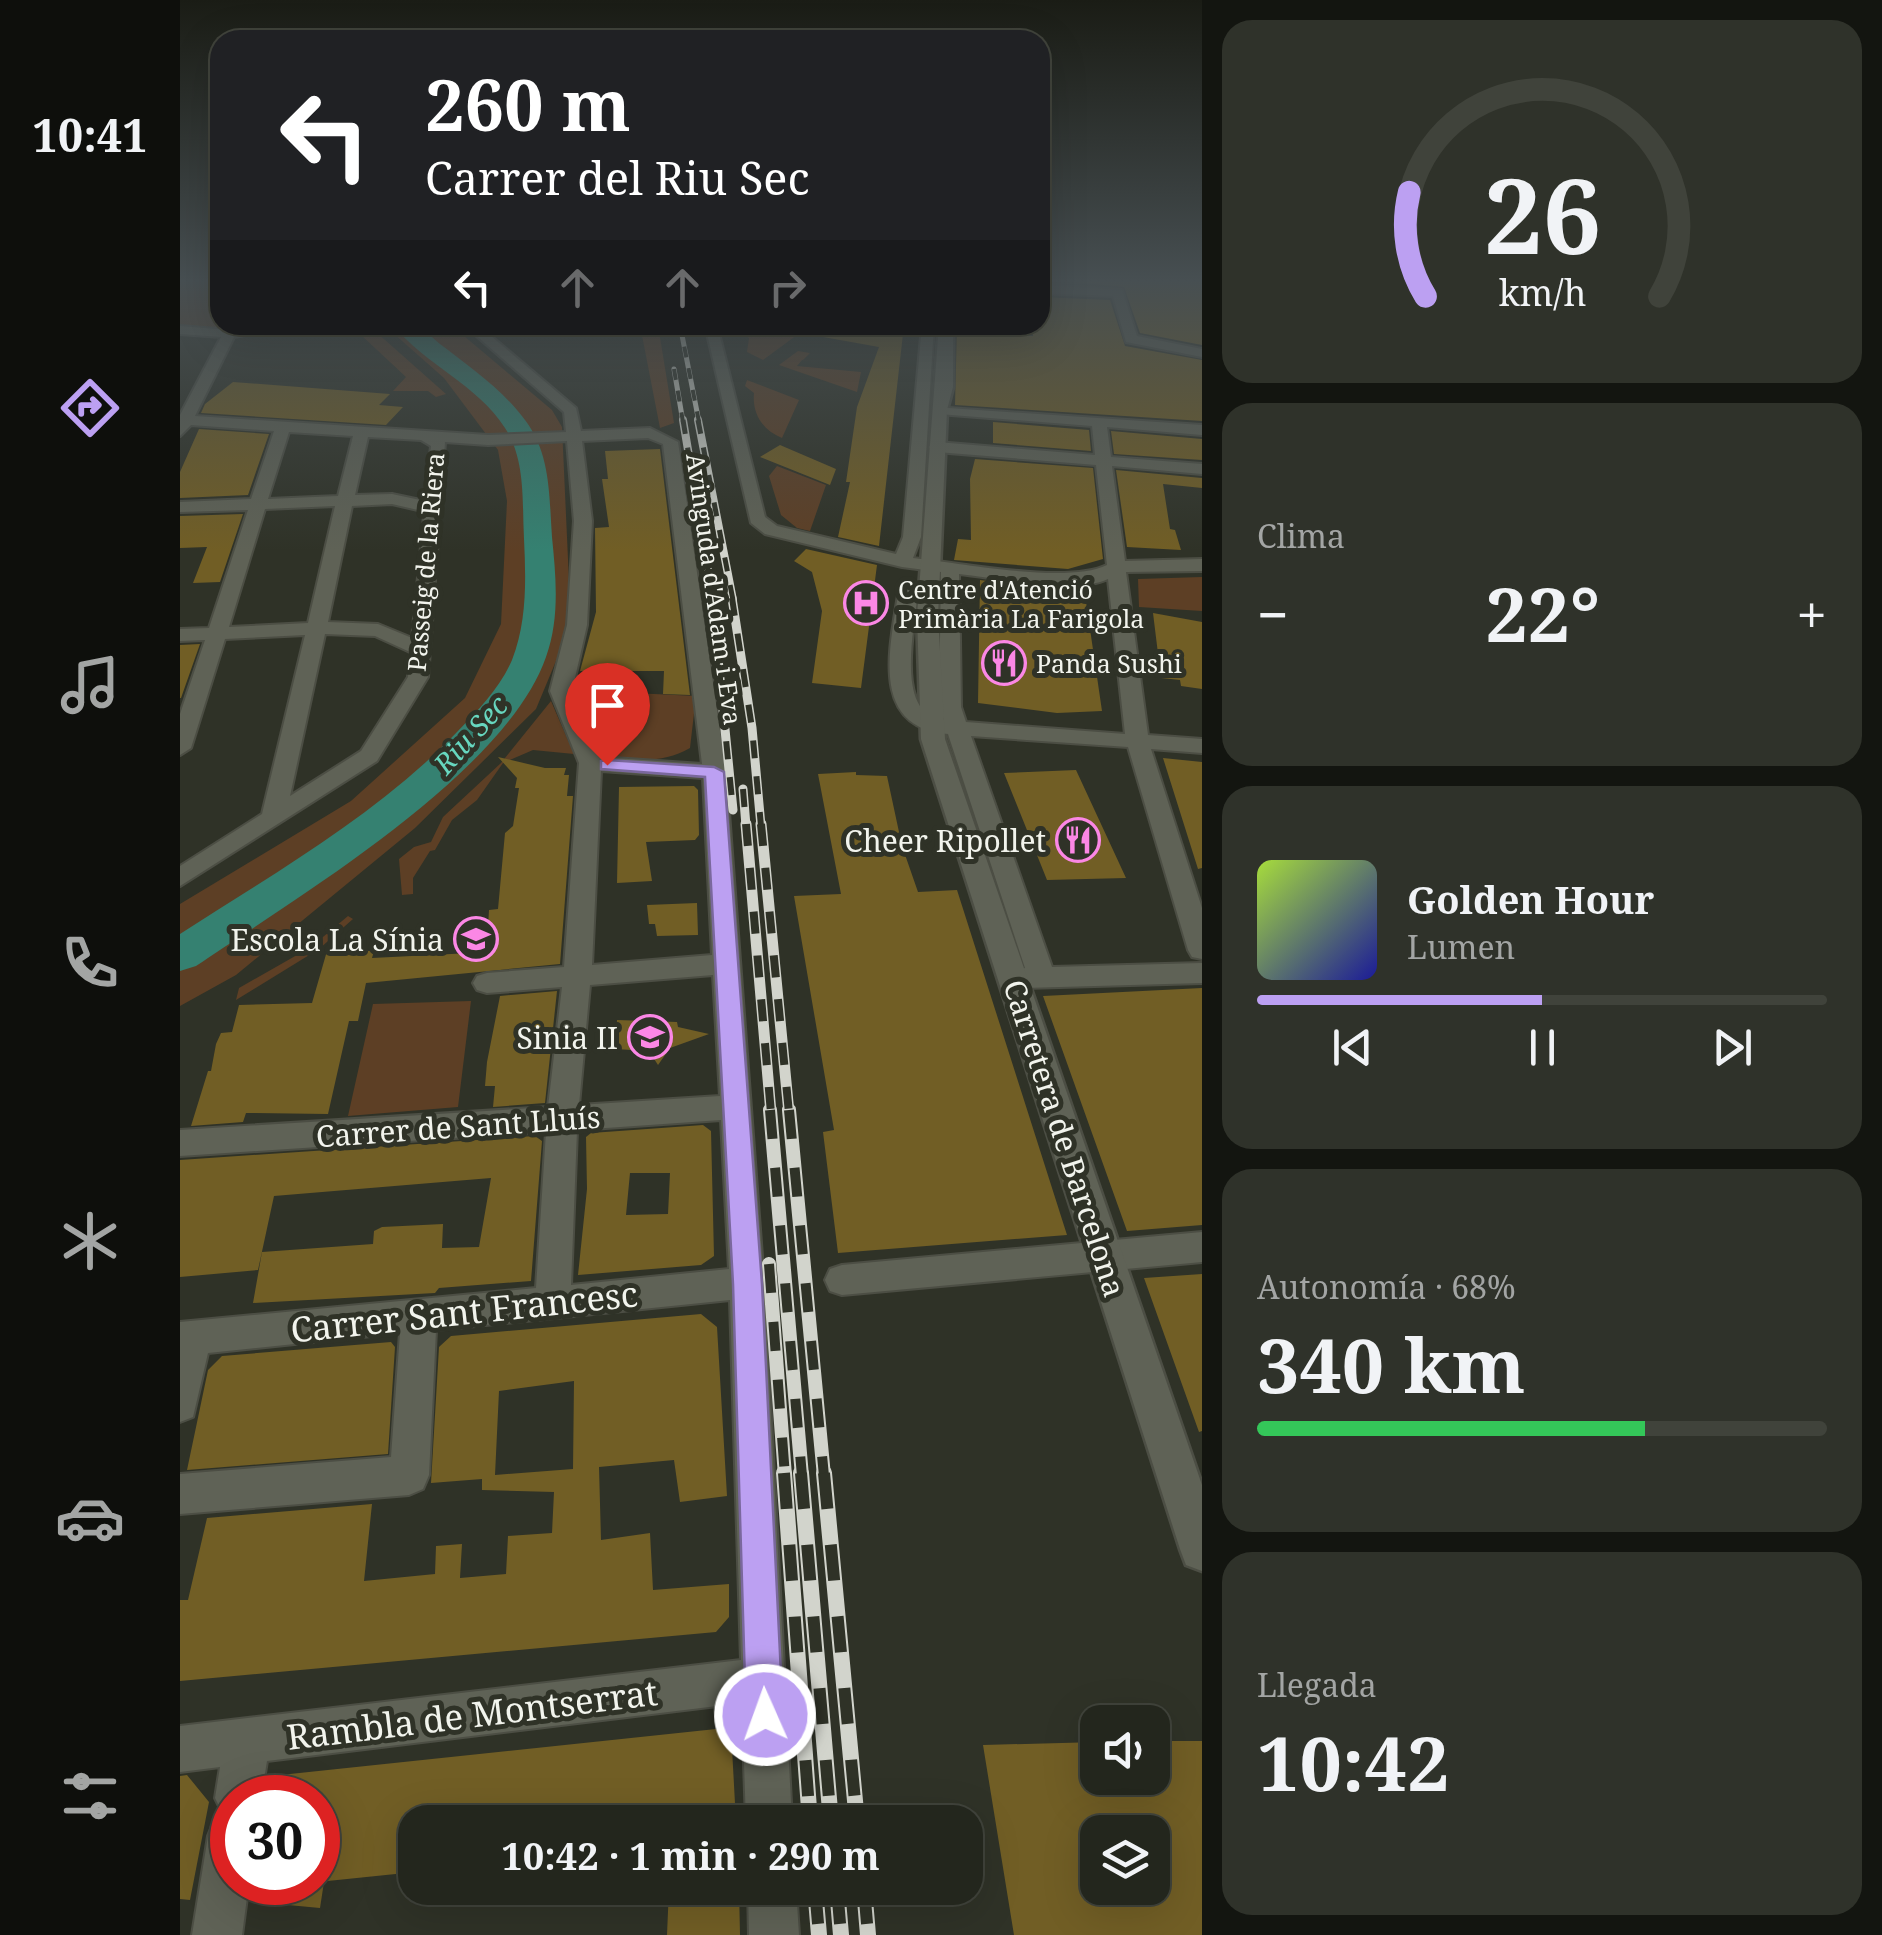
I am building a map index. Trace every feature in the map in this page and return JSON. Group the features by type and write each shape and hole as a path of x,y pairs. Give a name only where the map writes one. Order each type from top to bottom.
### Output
{"main road":[{"name":"Carretera de Barcelona","path":"935,371 934,394 939,410"},
{"name":"Carretera de Barcelona","path":"945,371 944,398 939,410 937,573 927,692 944,726 1027,978 1104,1254 1202,1549"}],"street":[{"path":"210,371 182,424 488,440 573,436"},
{"path":"524,371 571,411 582,521 578,608 561,691 590,763 577,978 562,1120 553,1302"},
{"path":"722,371 756,519 762,526 937,573 1064,579 1096,578 1117,567 1202,565"},
{"path":"902,562 912,537 925,371"},
{"path":"939,410 1202,430"},
{"path":"1100,422 1137,739 1202,950"},
{"path":"180,748 283,428"},
{"path":"273,819 318,628 342,500 361,433"},
{"name":"Avinguda d'Adam i Eva","path":"573,436 650,433 670,442 714,775"},
{"name":"Passeig de la Riera","path":"180,878 368,756 418,676 440,444 426,437"},
{"path":"937,447 1202,469"},
{"path":"180,506 392,499 424,506 433,515"},
{"path":"180,635 318,628 378,630 420,650"},
{"path":"944,726 1202,746"},
{"path":"590,763 714,775 747,1284 768,1805"},
{"path":"487,983 726,964"},
{"path":"1027,978 1202,974"},
{"name":"Carrer de Sant Lluís","path":"180,1143 736,1107"},
{"path":"842,1280 1202,1248"},
{"name":"Carrer Sant Francesc","path":"187,1339 747,1284"},
{"path":"180,1494 409,1476 420,1316"},
{"path":"180,1404 187,1339"},
{"name":"Rambla de Montserrat","path":"180,1749 763,1679"},
{"path":"242,1775 247,1741"},
{"path":"217,1935 222,1905"},
{"path":"773,1905 774,1935"}],"shaded area":[{"path":"400,371 420,371 446,394 436,397 428,391 393,391 406,377"},
{"path":"436,371 506,371 552,410 562,427 571,625 536,709 415,828 236,975 180,1006 180,904 351,801 465,698 501,624 507,501 498,450"},
{"path":"649,371 666,371 674,423 660,428"},
{"path":"797,371 861,372 857,392"},
{"path":"747,380 799,400 782,438 760,420 754,393 745,386"},
{"path":"777,466 826,485 810,531 797,528 781,515 769,476"},
{"path":"1202,577 1202,611 1139,607 1138,579"},
{"path":"591,691 696,696 690,748 658,759 602,756"},
{"path":"551,701 574,754 533,750 503,763 477,800 452,820 435,850 430,851 413,878 413,894 402,895 399,859 414,847 431,842 443,817 501,763"},
{"path":"348,916 353,919 319,949 236,1000 239,988 311,947"},
{"path":"471,1001 458,1107 348,1116 373,1004"}],"building":[{"path":"870,371 899,371 879,546 838,537 850,482 846,482 857,407"},
{"path":"956,371 1202,371 1202,421 955,405"},
{"path":"233,382 390,394 379,405 403,407 386,425 201,413 205,404"},
{"path":"993,422 1089,430 1091,451 993,443"},
{"path":"199,429 269,434 248,495 180,498 180,472"},
{"path":"1111,431 1202,439 1202,460 1114,454"},
{"path":"780,445 836,469 830,485 760,457"},
{"path":"660,449 690,695 663,694 664,671 580,671 596,612 595,528 609,527 602,479 608,479 605,451"},
{"path":"975,459 1093,468 1103,559 1068,569 954,560 958,539 971,540 970,479"},
{"path":"1116,470 1202,478 1202,488 1163,484 1170,529 1175,530 1181,550 1127,547"},
{"path":"243,514 220,582 193,583 207,547 180,548 180,516"},
{"path":"806,549 877,565 861,688 812,683 822,611 812,572 794,561"},
{"path":"980,580 1035,588 1084,588 1102,711 1057,713 978,703"},
{"path":"1153,613 1202,622 1202,689 1161,678"},
{"path":"200,644 181,698 180,698 180,645"},
{"path":"498,757 545,768 566,768 564,775 569,775 567,796 573,796 560,964 366,983 358,1021 349,1021 328,1114 246,1113 243,1122 191,1126 211,1071 216,1044 221,1033 232,1032 239,1005 312,1003 327,951 374,951 372,958 471,953 475,928 488,927 489,910 498,909 505,833 513,826 519,788 515,788 517,778"},
{"path":"1163,758 1202,762 1202,868 1198,869"},
{"path":"1076,770 1126,878 1047,880 1004,773"},
{"path":"856,772 887,776 902,846 918,892 957,890 1067,1235 838,1253 823,1132 834,1130 794,896 841,894 818,774"},
{"path":"694,786 698,790 699,835 695,840 646,842 652,881 617,883 619,787"},
{"path":"697,903 698,935 657,936 655,924 649,924 647,905"},
{"path":"1202,988 1202,1225 1127,1231 1043,996"},
{"path":"557,991 545,1103 493,1107 495,1086 485,1086 500,996"},
{"path":"617,1020 677,1022 678,1027 709,1034 670,1048 658,1065 649,1051 615,1049"},
{"path":"703,1125 711,1131 714,1256 701,1265 578,1275 587,1189 586,1137 591,1133","holes":["630,1173 670,1173 668,1214 626,1215"]},
{"path":"535,1136 542,1141 531,1281 439,1288 435,1293 253,1303 262,1252 373,1244 374,1231 382,1227 443,1224 442,1248 479,1247 491,1178 274,1196 258,1270 180,1277 180,1160"},
{"path":"1202,1274 1202,1431 1199,1432 1144,1278"},
{"path":"701,1314 717,1327 727,1496 680,1502 674,1460 599,1467 601,1540 650,1533 653,1590 729,1584 729,1617 716,1632 180,1681 180,1600 188,1600 207,1518 372,1504 364,1581 435,1574 436,1546 462,1544 460,1578 506,1574 508,1536 552,1533 554,1492 482,1490 482,1479 431,1483 439,1347 451,1336","holes":["574,1381 573,1469 495,1475 499,1391"]},
{"path":"391,1342 395,1347 388,1454 187,1470 208,1370 222,1356"},
{"path":"716,1729 732,1748 735,1805 398,1805 398,1874 340,1880 340,1775 280,1775"},
{"path":"1170,1741 1202,1741 1202,1935 1014,1935 983,1745 1080,1742 1080,1795 1170,1795"},
{"path":"187,1775 209,1802 190,1900 180,1899 180,1776"},
{"path":"668,1905 739,1905 740,1935 667,1935"}],"waterway":[{"name":"Riu Sec","path":"180,955 339,850 415,792 483,726 520,679 535,639 541,588 533,465 524,438 506,411 461,371"}],"railway":[{"path":"674,371 683,422"},
{"path":"689,371 699,422"},
{"path":"683,420 713,600"},
{"path":"698,420 733,600"},
{"path":"712,598 733,810"},
{"path":"732,598 752,728 761,826"},
{"path":"743,789 746,826"},
{"path":"746,824 771,1113"},
{"path":"761,824 789,1113"},
{"path":"770,1110 802,1476"},
{"path":"789,1110 824,1476"},
{"path":"769,1264 785,1476"},
{"path":"784,1473 809,1805"},
{"path":"801,1473 830,1805"},
{"path":"824,1473 855,1805"},
{"path":"816,1905 819,1935"},
{"path":"838,1905 841,1935"},
{"path":"865,1905 868,1935"}],"place":[{"name":"Centre d'Atenció Primària La Farigola","path":"866,603"},
{"name":"Panda Sushi","path":"1004,663"},
{"name":"Cheer Ripollet","path":"1078,840"},
{"name":"Escola La Sínia","path":"476,939"},
{"name":"Sinia II","path":"650,1037"}],"route":[{"path":"607,765 714,772 747,1284 765,1715"}]}
